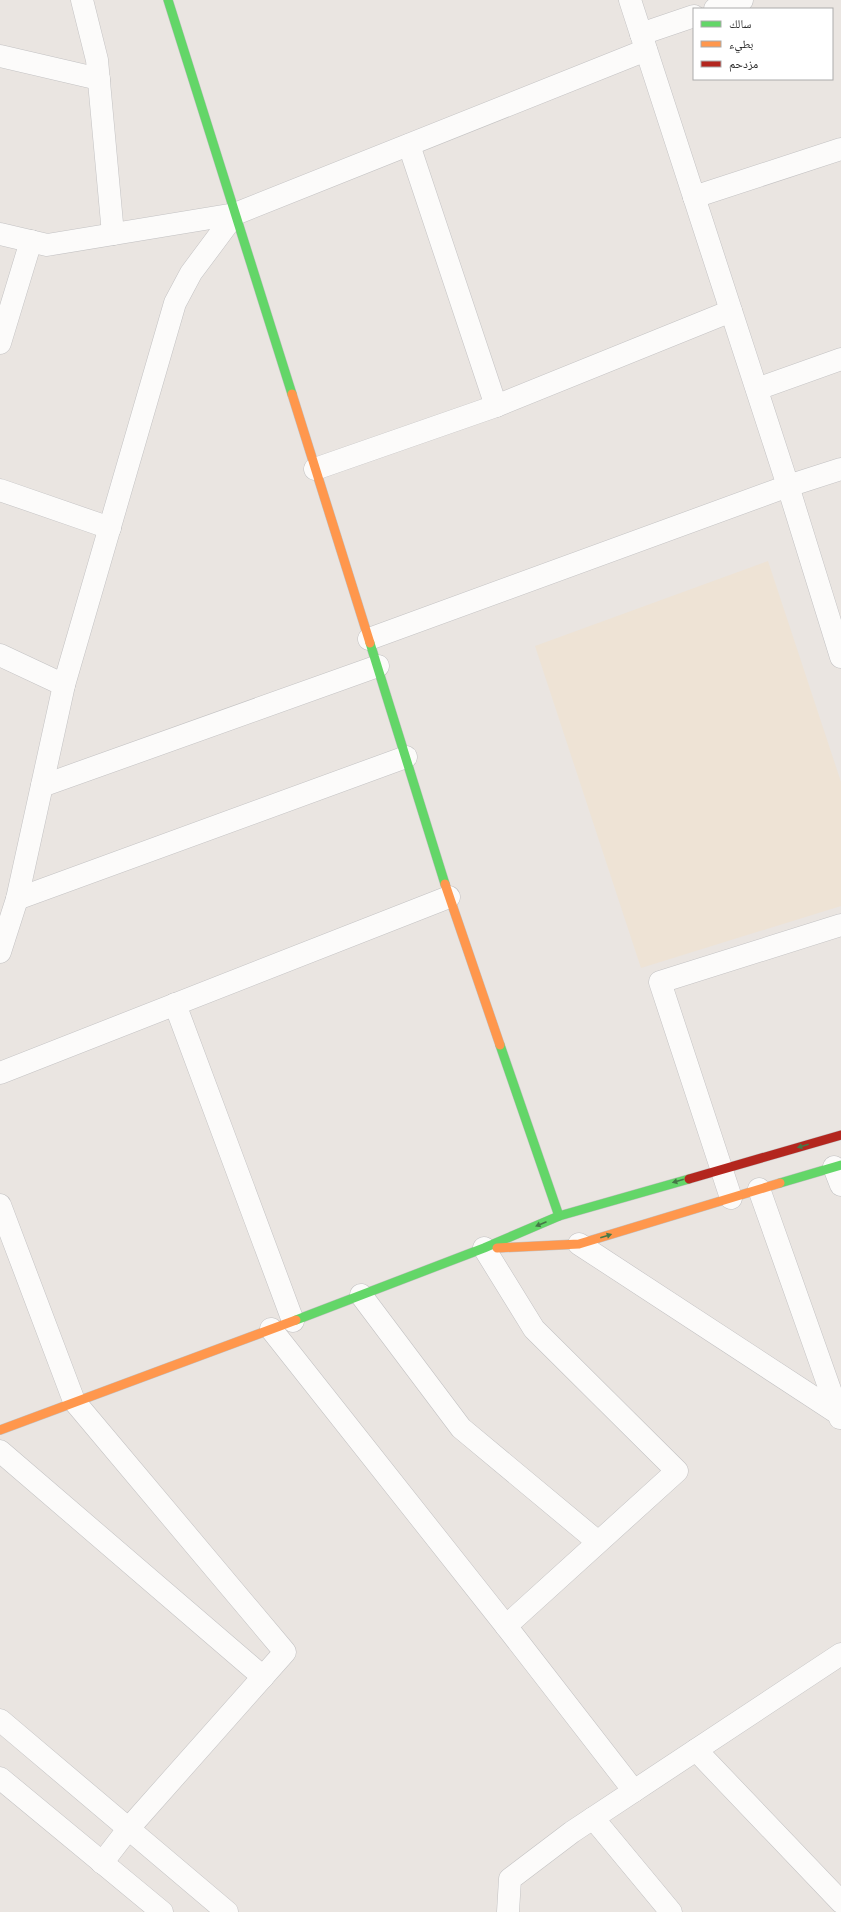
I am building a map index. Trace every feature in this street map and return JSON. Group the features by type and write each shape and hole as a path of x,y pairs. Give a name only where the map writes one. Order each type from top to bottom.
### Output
{"street":[{"path":"82,0 97,60 113,234"},
{"path":"168,0 378,666 449,897 559,1216"},
{"path":"630,0 757,389 841,657"},
{"path":"718,8 742,0"},
{"path":"0,234 47,245 235,214 409,145 644,42 693,17"},
{"path":"0,56 99,79"},
{"path":"409,145 496,406"},
{"path":"694,197 841,149"},
{"path":"0,952 17,899 64,685 175,303 191,273 235,214"},
{"path":"0,343 31,241"},
{"path":"315,469 496,406 731,311"},
{"path":"757,389 841,359"},
{"path":"369,639 788,486 841,469"},
{"path":"0,490 110,528"},
{"path":"0,655 64,685"},
{"path":"42,786 378,666"},
{"path":"17,899 406,757"},
{"path":"0,1073 449,897"},
{"path":"731,1198 660,982 841,925"},
{"path":"175,1004 293,1321"},
{"path":"0,1430 74,1401 271,1330 484,1248 559,1216 841,1135"},
{"path":"484,1248 579,1244 759,1189 839,1172"},
{"path":"759,1189 840,1417"},
{"path":"0,1205 74,1401 285,1652 129,1828 102,1863"},
{"path":"579,1244 840,1417"},
{"path":"484,1248 534,1329 677,1471 506,1626"},
{"path":"361,1295 461,1428 598,1542"},
{"path":"271,1330 506,1626 634,1791"},
{"path":"0,1451 262,1677"},
{"path":"508,1912 510,1879 572,1832 840,1657"},
{"path":"0,1720 227,1912"},
{"path":"696,1750 841,1902"},
{"path":"0,1778 162,1912"},
{"path":"593,1818 671,1912"}],"shaded area":[{"path":"768,561 841,782 841,906 641,968 535,646"}],"traffic: fast":[{"path":"168,0 292,394"},
{"path":"370,643 445,884"},
{"path":"500,1045 559,1216"},
{"path":"780,1183 841,1165"},
{"path":"296,1320 484,1248 559,1216 689,1179"}],"traffic: slow":[{"path":"292,394 370,643"},
{"path":"445,884 500,1045"},
{"path":"497,1248 579,1244 780,1183"},
{"path":"0,1430 296,1320"}],"traffic: jam":[{"path":"689,1179 841,1135"}]}
